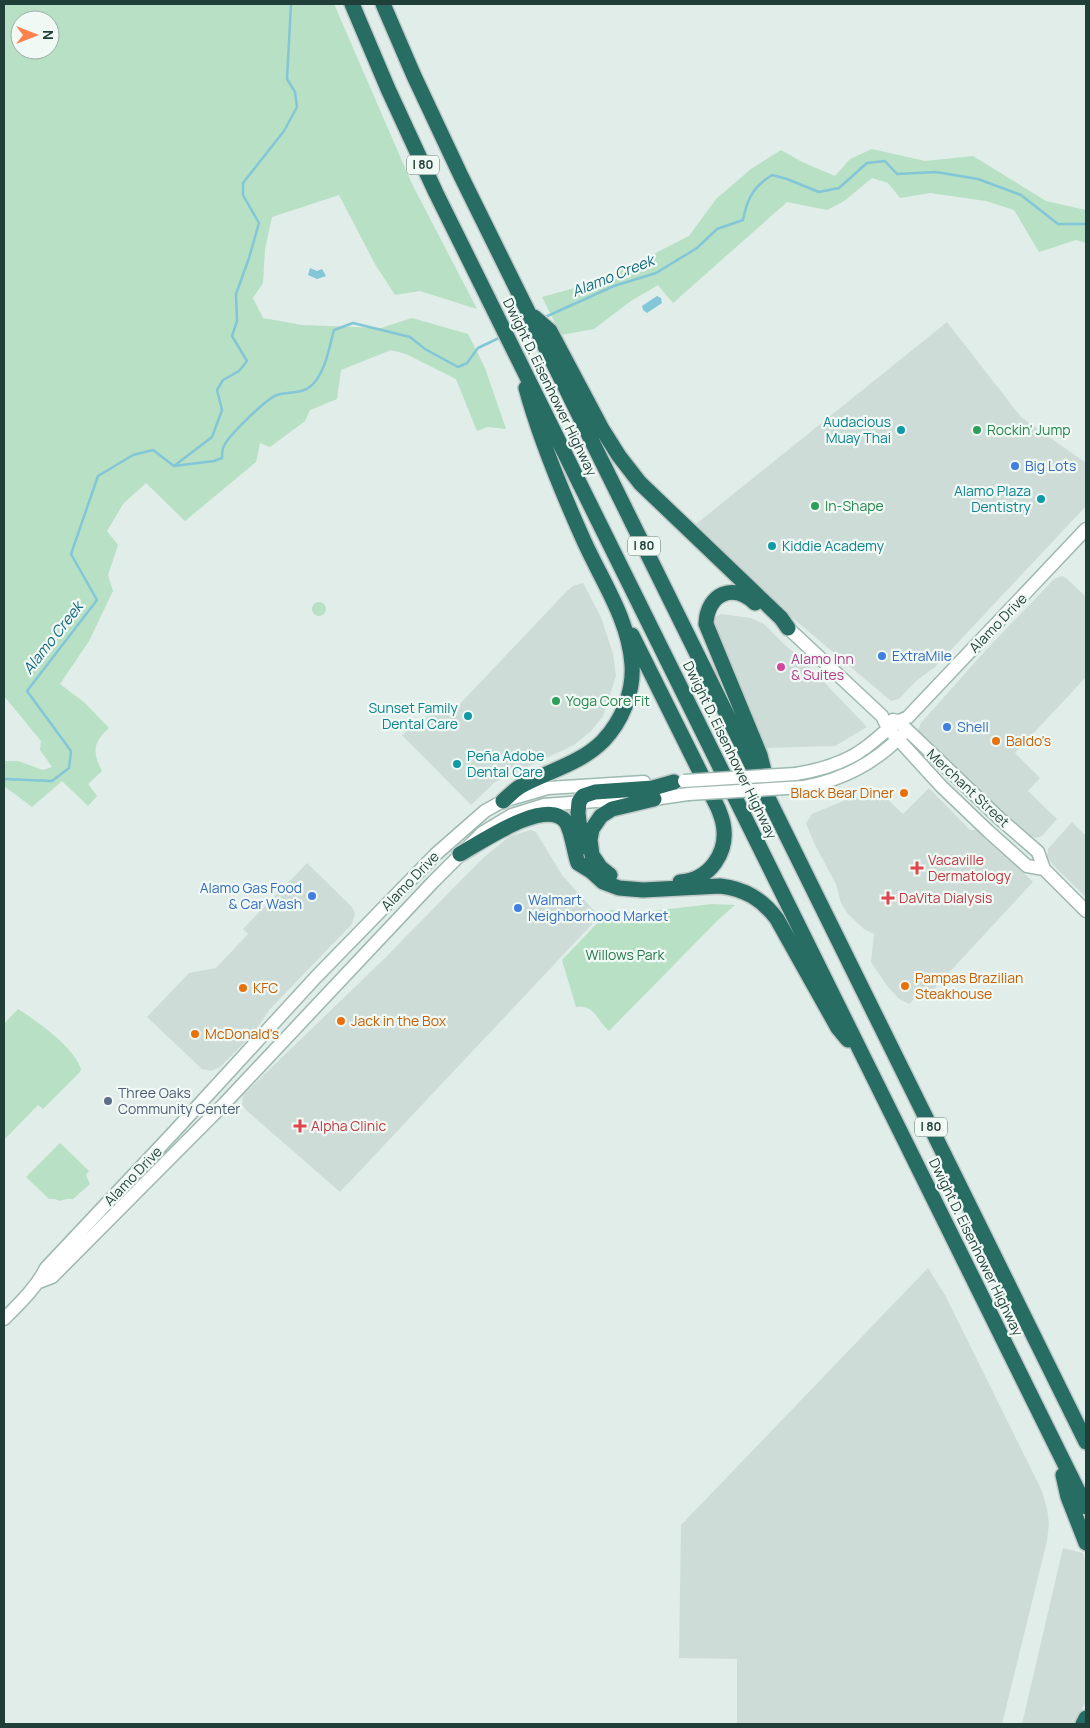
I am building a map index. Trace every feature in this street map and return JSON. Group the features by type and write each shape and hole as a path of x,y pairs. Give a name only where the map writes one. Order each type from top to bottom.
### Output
{"highway":[{"name":"Dwight D. Eisenhower Highway","path":"352,4 409,137 1086,1507"},
{"name":"Dwight D. Eisenhower Highway","path":"383,4 441,134 527,311 544,333 775,812 1086,1442"},
{"path":"544,333 602,429 640,483 781,618 788,628"},
{"path":"515,352 532,412 584,542 718,808 723,822 724,837 721,851 707,872 695,879 683,882 640,882 611,876 600,867 592,855 590,840 592,829 600,816 612,808 654,799"},
{"path":"775,812 760,755 710,636 706,624 706,613 712,602 719,596 731,592 740,593 749,598 776,624 788,628"},
{"path":"503,801 520,787 571,764 592,751 616,725 627,701 631,684 632,666 630,648 621,617"},
{"path":"679,782 653,788 588,793 583,796 579,802 578,815 585,860 592,871 603,882 620,888 643,890 720,886 735,888 761,901 777,919 838,1028 866,1060"},
{"path":"460,854 510,826 542,814 550,814 564,820 568,827 578,863 592,871"},
{"path":"1056,1447 1068,1497 1086,1543"},
{"path":"1083,1724 1086,1718"}],"main road":[{"name":"Alamo Drive","path":"39,1282 52,1277 154,1176 482,833 512,815 544,805 654,799 688,794 804,787 851,772 874,758 900,727 1086,529"},
{"name":"Merchant Street","path":"788,628 883,717 900,727 1038,852 1044,869 1086,911"},
{"name":"Alamo Drive","path":"4,1319 39,1282 46,1268 173,1134 323,970 436,854 485,811 503,801 548,788 616,782 679,782 796,774 822,768 847,759 900,727"}],"shaded area":[{"path":"947,322 1021,417 1086,463 1086,506 935,667 916,681 899,699 891,701 782,609 696,524"},
{"path":"1062,576 1086,597 1086,677 1015,753 1040,778 1028,791 1057,819 1042,836 1036,838 1030,836 1003,817 918,734 918,730 921,723 985,651 1054,579"},
{"path":"583,583 601,617 613,654 616,676 603,716 591,731 574,745 495,782 471,805 402,735 420,719 440,709 456,708 567,591 573,586"},
{"path":"721,614 751,618 764,624 800,657 867,727 835,746 765,748 728,663 712,619"},
{"path":"929,788 970,830 980,830 1033,882 931,992 924,989 909,1004 898,998 888,987 871,962 874,934 864,929 848,914 841,903 836,884 814,843 806,823 812,814 848,799 878,798 883,795 903,814"},
{"path":"1072,822 1086,836 1086,897 1047,857 1048,849"},
{"path":"531,830 536,832 562,875 597,914 595,921 340,1192 247,1111 242,1105 243,1095 384,959 482,859 510,836"},
{"path":"307,863 352,907 355,914 352,924 270,1009 253,1034 220,1067 211,1071 202,1069 147,1017 189,973 216,968 248,934 243,929"},
{"path":"928,1268 945,1295 1042,1491 1047,1509 1049,1523 1047,1541 1002,1724 737,1724 737,1659 679,1658 681,1525"},
{"path":"1063,1548 1083,1553 1086,1563 1086,1702 1077,1717 1086,1722 1086,1724 1022,1724"}],"green space":[{"path":"4,4 334,4 412,184 477,309 420,291 395,295 375,264 339,195 272,217 265,249 263,283 253,298 263,318 302,325 381,328 412,318 468,334 485,368 506,429 487,427 477,431 456,379 406,354 391,350 341,370 337,399 310,410 305,421 270,447 260,443 256,462 185,521 146,483 123,504 107,531 118,545 108,575 113,591 89,641 60,684 85,703 109,728 97,743 96,753 102,771 88,784 97,796 88,806 62,781 32,807 4,786 4,761 18,761 43,770 52,767 40,750 41,741 4,696"},
{"path":"872,149 925,161 973,156 1046,201 1086,210 1086,243 1076,240 1039,252 1014,210 986,201 930,193 900,198 888,183 872,178 844,201 827,210 787,202 673,303 658,285 631,301 594,329 561,335 542,297 589,284 689,236 716,199 751,169 781,150 802,162 835,176 850,159"},
{"path":"319,602 324,604 326,609 324,614 319,616 314,614 312,609 314,604"},
{"name":"Willows Park","path":"712,904 735,905 609,1031 592,1011 587,1008 576,1007 562,960 610,910 635,913"},
{"path":"18,1009 63,1043 77,1060 81,1069 43,1109 38,1105 4,1140 4,1024"},
{"path":"60,1143 89,1171 86,1175 90,1184 73,1199 60,1201 49,1199 26,1177"}],"water":[{"path":"310,268 317,271 322,269 326,276 317,279 308,275"},
{"path":"657,296 661,298 662,303 647,313 643,310 642,306"}],"waterway":[{"name":"Alamo Creek","path":"4,779 52,781 69,768 71,751 27,691 97,600 71,554 98,476 133,455 153,450 174,466 212,437 222,410 217,390 223,380 239,371 247,361 232,336 237,321 236,294 259,223 243,195 243,183 284,131 297,107 295,92 287,79 291,4"},
{"name":"Alamo Creek","path":"543,318 614,286 656,273 697,248 717,229 743,220 752,194 760,184 772,175 819,192 839,188 867,163 885,161 897,174 936,172 978,179 1021,195 1058,224 1086,224"},
{"name":"Alamo Creek","path":"174,466 214,461 222,458 223,449 227,441 265,403 277,395 305,390 313,384 324,366 334,330 353,323 410,337 425,349 458,367 467,363 478,348 501,337"},
{"name":"Alamo Creek","path":"511,333 529,325"}],"place":[{"name":"Audacious Muay Thai","path":"901,430"},
{"name":"Rockin' Jump","path":"977,430"},
{"name":"Big Lots","path":"1015,466"},
{"name":"Alamo Plaza Dentistry","path":"1041,499"},
{"name":"In-Shape","path":"815,506"},
{"name":"Kiddie Academy","path":"772,546"},
{"name":"ExtraMile","path":"882,656"},
{"name":"Alamo Inn & Suites","path":"781,667"},
{"name":"Yoga Core Fit","path":"556,701"},
{"name":"Sunset Family Dental Care","path":"468,716"},
{"name":"Shell","path":"947,727"},
{"name":"Baldo's","path":"996,741"},
{"name":"Peña Adobe Dental Care","path":"457,764"},
{"name":"Black Bear Diner","path":"904,793"},
{"name":"Vacaville Dermatology","path":"917,868"},
{"name":"Alamo Gas Food & Car Wash","path":"312,896"},
{"name":"DaVita Dialysis","path":"888,898"},
{"name":"Walmart Neighborhood Market","path":"518,908"},
{"name":"Pampas Brazilian Steakhouse","path":"905,986"},
{"name":"KFC","path":"243,988"},
{"name":"Jack in the Box","path":"341,1021"},
{"name":"McDonald's","path":"195,1034"},
{"name":"Three Oaks Community Center","path":"108,1101"},
{"name":"Alpha Clinic","path":"300,1126"}]}
